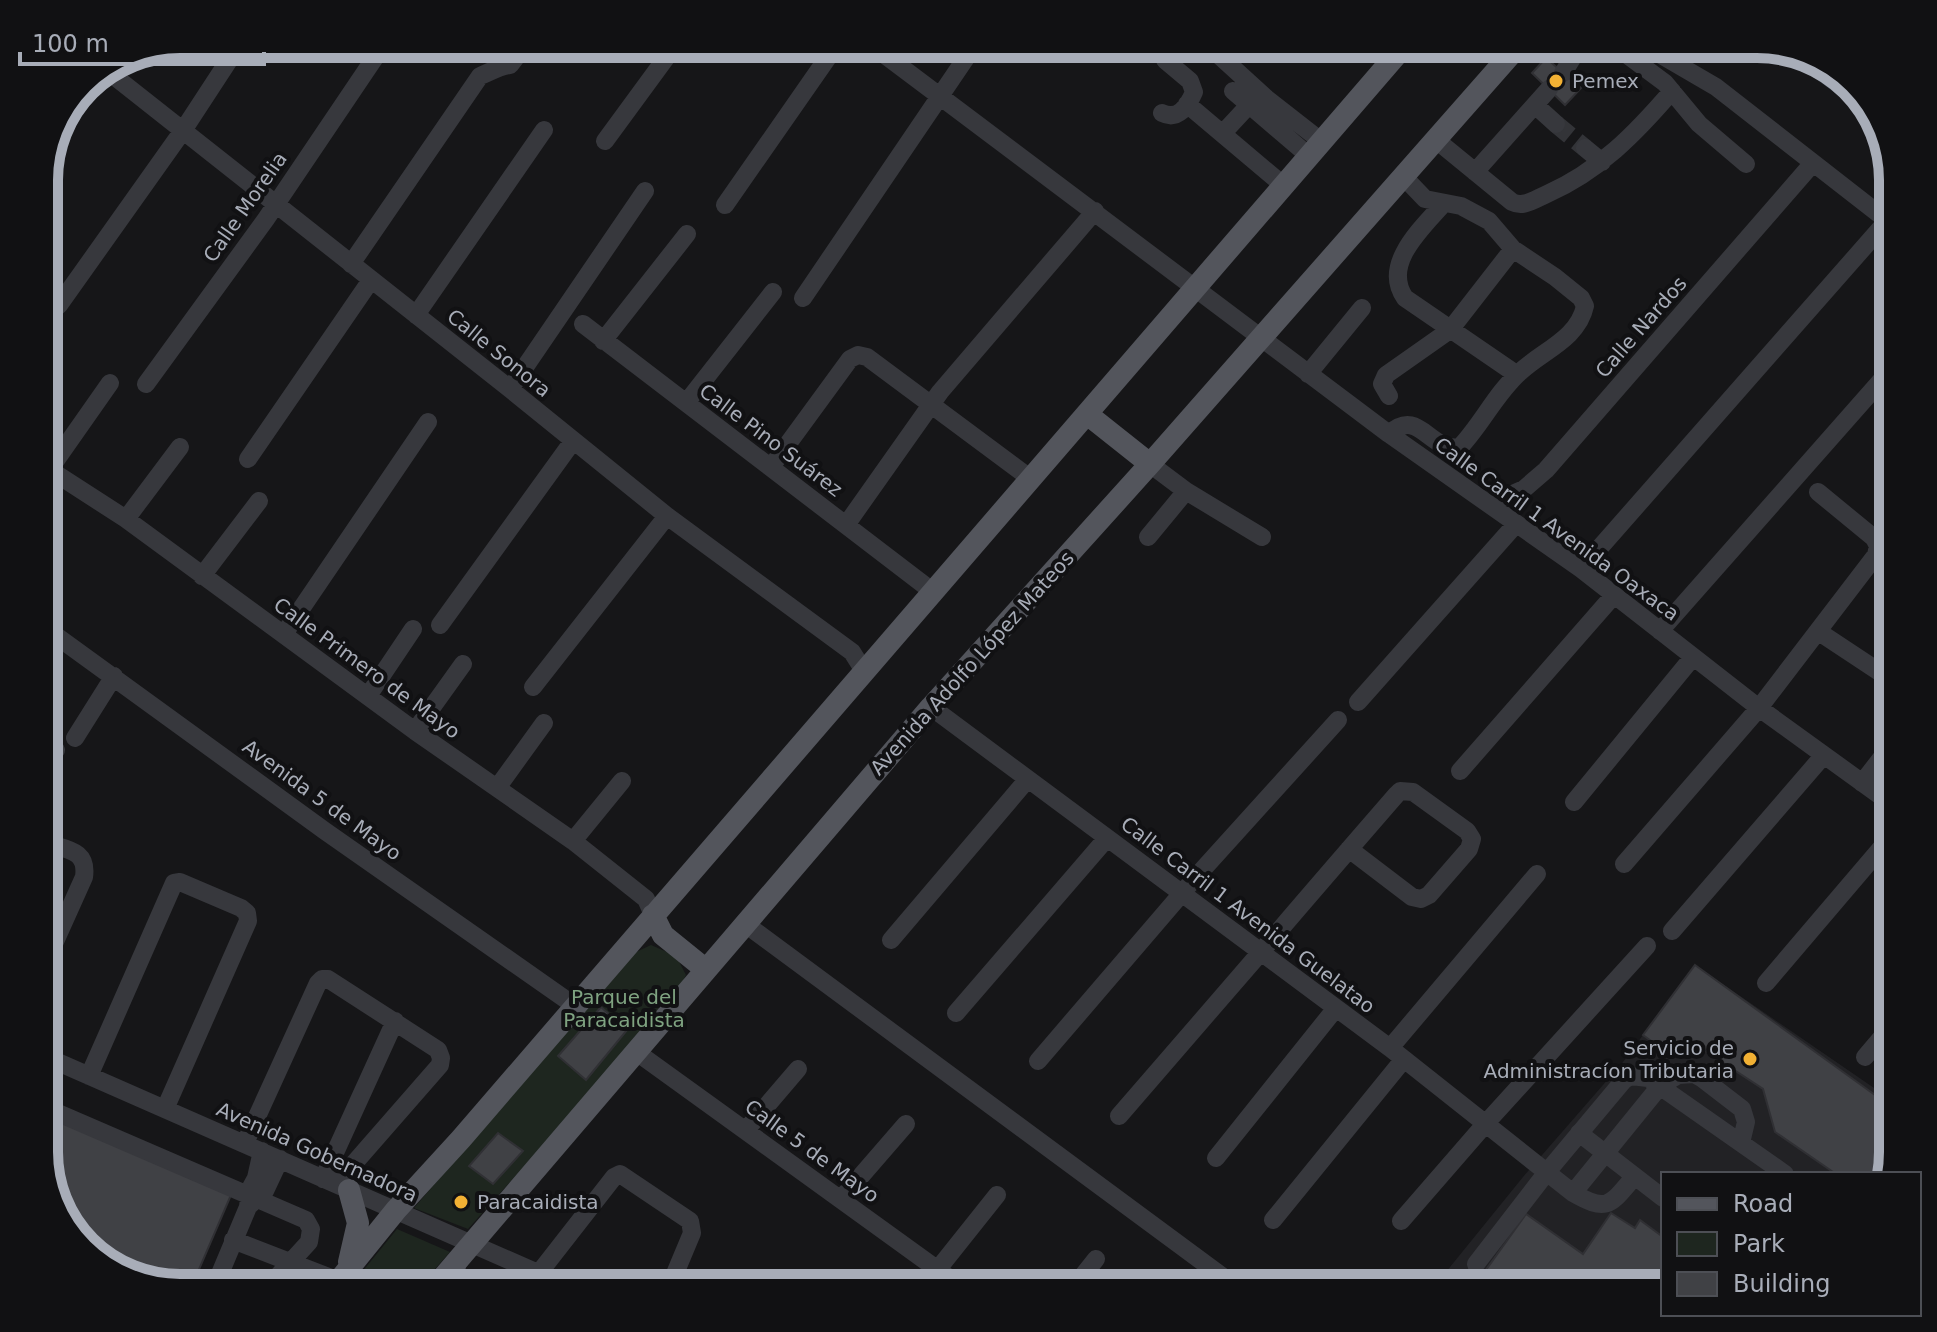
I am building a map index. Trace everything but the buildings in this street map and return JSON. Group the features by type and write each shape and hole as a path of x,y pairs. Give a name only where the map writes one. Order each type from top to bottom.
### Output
{"main road":[{"path":"345,1274 396,1210 461,1139 1394,58"},
{"name":"Avenida Adolfo López Mateos","path":"446,1274 931,707 1507,58"},
{"path":"1087,414 1150,464"},
{"path":"653,915 663,935 705,969"},
{"path":"336,1184 358,1223 355,1246 342,1274"}],"street":[{"path":"58,306 184,129 230,58"},
{"name":"Calle Morelia","path":"146,384 375,58"},
{"path":"351,264 480,76 494,72 500,66 510,65 515,58"},
{"path":"605,141 666,58"},
{"path":"725,205 827,58"},
{"name":"Calle Carril 1 Avenida Oaxaca","path":"890,58 1308,374 1581,569 1759,708 1879,795"},
{"path":"803,298 966,58"},
{"path":"1222,58 1315,148"},
{"path":"1563,73 1572,58"},
{"path":"1630,58 1672,91 1699,124 1746,164"},
{"path":"1666,58 1716,87 1879,214"},
{"path":"1162,113 1176,115 1194,92 1192,84 1165,60"},
{"name":"Calle Sonora","path":"115,76 667,516 852,652 864,671"},
{"path":"1475,172 1549,89"},
{"path":"1233,91 1315,148"},
{"path":"1435,139 1512,202 1521,205 1568,184 1602,162 1635,133 1672,91"},
{"path":"1187,104 1283,185"},
{"path":"1223,133 1249,105"},
{"path":"1535,105 1556,124"},
{"path":"416,315 544,130"},
{"path":"1585,148 1602,162"},
{"name":"Calle Nardos","path":"1490,504 1524,489 1546,470 1813,163"},
{"path":"1389,434 1400,424 1408,424 1447,447 1460,447 1516,374 1562,343 1583,315 1585,306 1581,298 1555,277 1513,249 1489,221 1461,206 1420,196 1403,176"},
{"path":"510,389 645,191"},
{"path":"1444,203 1402,255 1400,291 1405,298 1516,374"},
{"path":"846,525 932,404 1095,211"},
{"path":"603,341 687,234"},
{"path":"1581,569 1879,235"},
{"path":"1389,396 1382,384 1386,375 1450,330 1513,249"},
{"path":"248,459 371,280"},
{"path":"686,403 773,292"},
{"path":"1308,374 1362,308"},
{"name":"Calle Pino Suárez","path":"583,324 932,591"},
{"path":"771,467 850,359 858,355 867,357 1031,479"},
{"path":"58,453 110,383"},
{"path":"1660,631 1879,383"},
{"path":"284,634 428,422"},
{"path":"440,625 573,441"},
{"path":"126,519 180,447"},
{"path":"1150,464 1186,491 1262,537"},
{"name":"Calle Primero de Mayo","path":"58,475 126,519 415,731 573,841 646,899 653,915"},
{"path":"1148,537 1186,491"},
{"path":"1624,864 1759,708 1876,555 1878,546 1874,538 1818,492"},
{"path":"202,576 259,501"},
{"path":"533,687 667,516"},
{"path":"1358,702 1516,524"},
{"path":"1460,771 1614,595"},
{"path":"368,696 413,629"},
{"path":"1819,632 1879,672"},
{"name":"Avenida 5 de Mayo","path":"58,637 325,831 575,1006"},
{"path":"1574,802 1693,657"},
{"path":"415,731 463,664"},
{"path":"75,738 114,676"},
{"name":"Calle Carril 1 Avenida Guelatao","path":"931,707 1397,1053 1573,1193"},
{"path":"1038,1061 1182,893 1338,720"},
{"path":"497,788 544,723"},
{"path":"1672,931 1824,755"},
{"path":"1862,783 1879,761"},
{"path":"891,940 1027,780"},
{"path":"573,841 622,781"},
{"path":"1119,1116 1349,849 1397,794 1405,790 1413,792 1467,831 1472,839 1469,849 1429,895 1421,899 1412,897 1349,849"},
{"path":"956,1013 1107,838"},
{"path":"58,847 78,854 85,864 84,877 58,935"},
{"path":"1766,983 1879,850"},
{"path":"1273,1220 1397,1053 1537,874"},
{"path":"89,1076 174,883 180,882 229,903 245,910 248,921 165,1109"},
{"path":"744,923 1219,1274"},
{"path":"1401,1221 1647,946"},
{"path":"245,1143 320,980 328,979 438,1050 441,1061 336,1184"},
{"path":"1216,1158 1336,1008"},
{"path":"336,1184 395,1021"},
{"path":"1865,1057 1879,1040"},
{"name":"Calle 5 de Mayo","path":"635,1051 945,1274"},
{"name":"Avenida Gobernadora","path":"58,1062 539,1273"},
{"path":"746,1130 798,1069"},
{"path":"1634,1177 1614,1200 1605,1205 1594,1204 1573,1193 1660,1086 1678,1075 1694,1074 1742,1109 1746,1122 1741,1143"},
{"path":"1476,1264 1541,1167 1579,1133 1624,1080 1631,1076 1648,1078 1777,1172"},
{"path":"58,1113 309,1224 309,1242 280,1274"},
{"path":"841,1199 906,1124"},
{"path":"1579,1133 1661,1197"},
{"path":"223,1274 233,1240 271,1155"},
{"path":"539,1273 614,1177 620,1174 690,1221 692,1233 675,1274"},
{"path":"938,1269 997,1195"},
{"path":"233,1240 319,1274"},
{"path":"1084,1274 1096,1259"},
{"path":"457,1262 457,1274"}],"shaded area":[{"path":"1695,965 1879,1091 1877,1172 1661,1172 1661,1274 1444,1274 1523,1177 1623,1062"}],"green space":[{"name":"Parque del Paracaidista","path":"651,945 676,956 686,975 674,999 468,1229 414,1208 632,954"},
{"path":"397,1229 450,1252 430,1274 360,1274"}],"waterway":[{"path":"1808,70 1851,102"}],"tunnel":[{"path":"1556,124 1585,148"}],"place":[{"name":"Pemex","path":"1556,81"},
{"name":"Servicio de Administracíon Tributaria","path":"1750,1059"},
{"name":"Paracaidista","path":"461,1202"}]}
